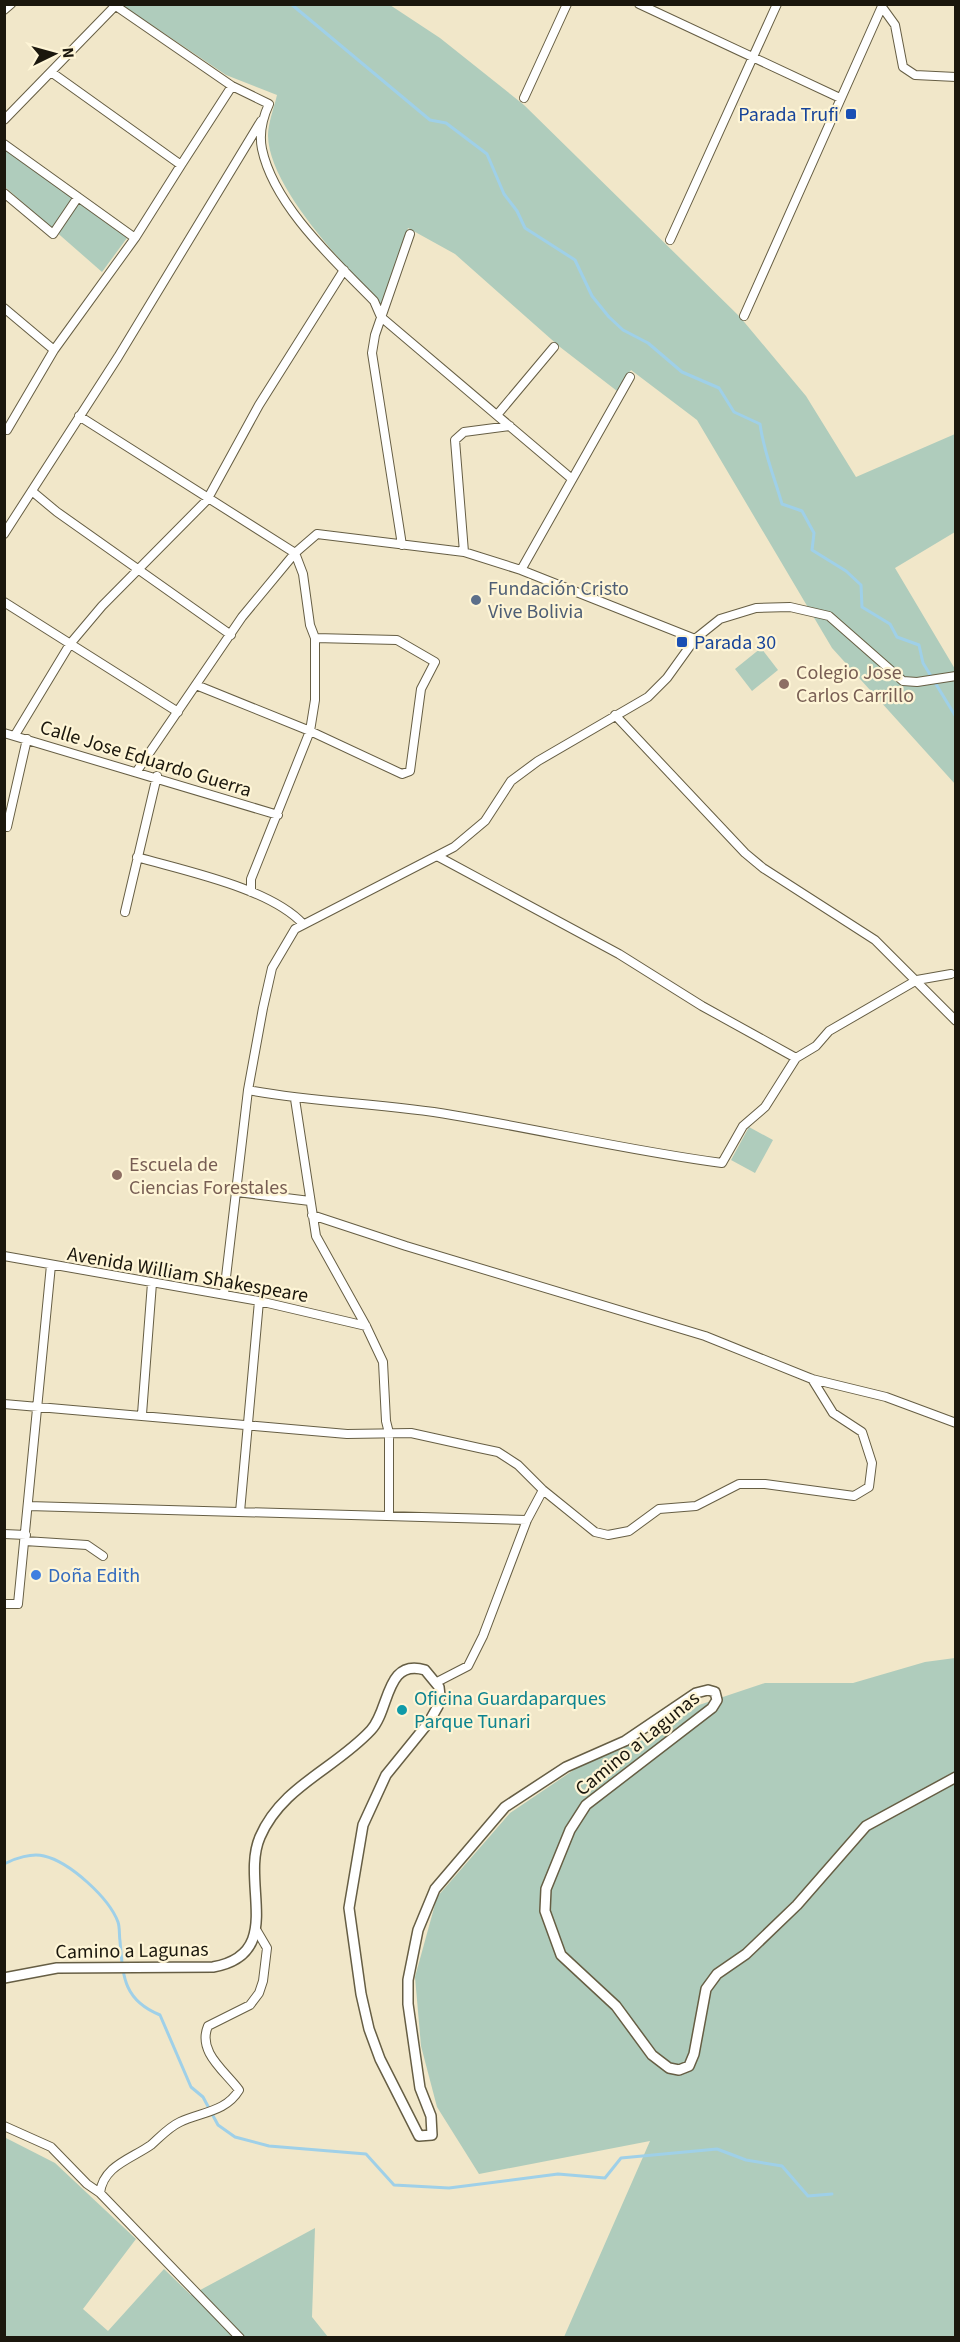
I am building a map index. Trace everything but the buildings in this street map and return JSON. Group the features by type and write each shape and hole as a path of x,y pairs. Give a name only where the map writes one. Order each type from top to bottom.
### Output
{"street":[{"path":"4,10 11,4"},
{"path":"524,98 567,4"},
{"path":"639,4 840,99"},
{"path":"670,240 777,4"},
{"path":"4,120 114,5 232,86 269,104 262,120 33,492 7,523 4,534"},
{"path":"883,6 895,25 903,68 915,75 956,77"},
{"path":"744,316 883,6"},
{"path":"51,72 181,165"},
{"path":"6,429 54,350 135,238 232,86"},
{"path":"262,120 262,148 275,183 301,221 374,301 381,317 572,479"},
{"path":"4,144 135,238"},
{"path":"4,194 53,234 78,197"},
{"path":"402,544 372,354 375,335 410,234"},
{"path":"15,735 70,644 138,569 207,500 259,405 344,270"},
{"path":"4,308 54,350"},
{"path":"497,415 554,347"},
{"path":"521,570 630,377"},
{"path":"80,416 207,500 295,553 303,574 310,625 315,638 315,700 310,731 250,879 250,892"},
{"path":"464,552 454,440 464,432 510,426"},
{"path":"33,492 57,512 231,635"},
{"path":"137,771 242,617 295,553 317,534 329,533 464,552 521,570 695,639"},
{"path":"4,602 178,712"},
{"path":"224,1294 248,1090 272,968 294,928 454,847 485,821 512,781 538,761 648,698 668,678 695,639 720,619 756,608 790,607 829,616 903,681 917,682 956,676"},
{"path":"196,685 310,731 402,774 410,771 422,689 435,662 397,640 315,638"},
{"path":"615,715 745,853 763,868 875,940 956,1021"},
{"name":"Calle Jose Eduardo Guerra","path":"4,733 157,776 278,814"},
{"path":"7,827 27,739"},
{"path":"125,912 157,776"},
{"path":"437,856 619,954 702,1006 796,1058"},
{"path":"137,857 250,892 292,912 303,924"},
{"path":"248,1090 295,1099 396,1107 452,1115 640,1152 722,1163 743,1126 765,1107 796,1058 816,1046 829,1031 917,980 951,974"},
{"path":"295,1099 316,1236 323,1254 366,1326 383,1362 386,1421 389,1433 389,1514"},
{"path":"237,1192 310,1201"},
{"path":"312,1215 406,1246 705,1336 812,1379 886,1397 956,1424"},
{"name":"Avenida William Shakespeare","path":"4,1256 224,1294 366,1326"},
{"path":"4,1604 18,1604 51,1265"},
{"path":"142,1414 152,1282"},
{"path":"240,1512 259,1301"},
{"path":"4,1404 142,1414 347,1434 411,1433 498,1452 518,1465 543,1490 595,1532 609,1535 629,1531 659,1509 696,1506 740,1484 765,1484 854,1496 868,1487 872,1462 862,1432 833,1413 812,1379"},
{"path":"437,1682 468,1666 483,1636 527,1520 543,1490"},
{"path":"28,1506 389,1514 527,1520"},
{"path":"4,1534 87,1545 103,1556"},
{"name":"Camino a Lagunas","path":"4,1978 57,1968 213,1968 231,1964 241,1958 256,1931 255,1857 259,1840 271,1814 295,1789 375,1726 395,1676 402,1671 418,1668 430,1674 437,1682 440,1696 433,1716 386,1775 363,1825 349,1908 361,1994 369,2029 380,2059 419,2136 432,2135 431,2116 420,2088 408,2004 408,1980 418,1930 435,1889 446,1875 505,1807 537,1785 566,1767 625,1741 696,1693 708,1690 715,1692 717,1700 712,1708 586,1805 570,1830 546,1889 545,1911 561,1955 616,2006 652,2055 669,2068 679,2070 689,2066 694,2054 706,1989 717,1974 746,1954 797,1905 866,1826 956,1777"},
{"path":"100,2193 102,2183 120,2163 149,2146 180,2122 207,2114 234,2098 239,2090 209,2054 204,2036 208,2026 250,2005 259,1993 267,1948 256,1931"},
{"path":"4,2127 51,2147 87,2184 100,2193 240,2337"}],"green space":[{"path":"122,5 390,5 440,38 524,105 740,317 806,396 856,477 955,434 955,532 895,568 955,669 955,784 832,648 697,420 631,370 617,391 560,347 455,254 408,228 382,305 312,226 281,179 272,157 268,136 277,95 226,75"},
{"path":"5,149 127,238 102,272 5,187"},
{"path":"761,648 778,670 752,691 735,669"},
{"path":"749,1127 773,1140 755,1173 731,1160"},
{"path":"955,1658 955,2337 564,2337 650,2141 479,2174 437,2107 421,2046 415,1977 437,1897 510,1813 581,1765 650,1737 699,1705 765,1683 853,1683 925,1662"},
{"path":"4,2137 55,2163 136,2239 83,2309 108,2331 164,2269 191,2295 315,2228 312,2317 328,2337 5,2337"}],"waterway":[{"path":"291,4 430,120 446,123 487,154 504,194 517,211 525,228 575,260 592,296 623,330 648,343 682,372 719,388 734,412 760,424 782,504 802,511 814,533 812,550 846,571 861,585 862,607 890,624 897,637 919,645 923,663 956,717"},
{"path":"4,1864 18,1858 44,1856 65,1865 76,1873 106,1902 118,1922 122,1965 127,1986 139,2002 160,2015 191,2087 203,2097 218,2125 235,2137 269,2146 366,2154 394,2185 449,2188 558,2174 605,2178 621,2158 717,2149 746,2160 782,2166 808,2196 832,2194"}],"place":[{"name":"Parada Trufi","path":"851,114"},
{"name":"Fundación Cristo Vive Bolivia","path":"476,600"},
{"name":"Parada 30","path":"682,642"},
{"name":"Colegio Jose Carlos Carrillo","path":"784,684"},
{"name":"Escuela de Ciencias Forestales","path":"117,1175"},
{"name":"Doña Edith","path":"36,1575"},
{"name":"Oficina Guardaparques Parque Tunari","path":"402,1710"}]}
